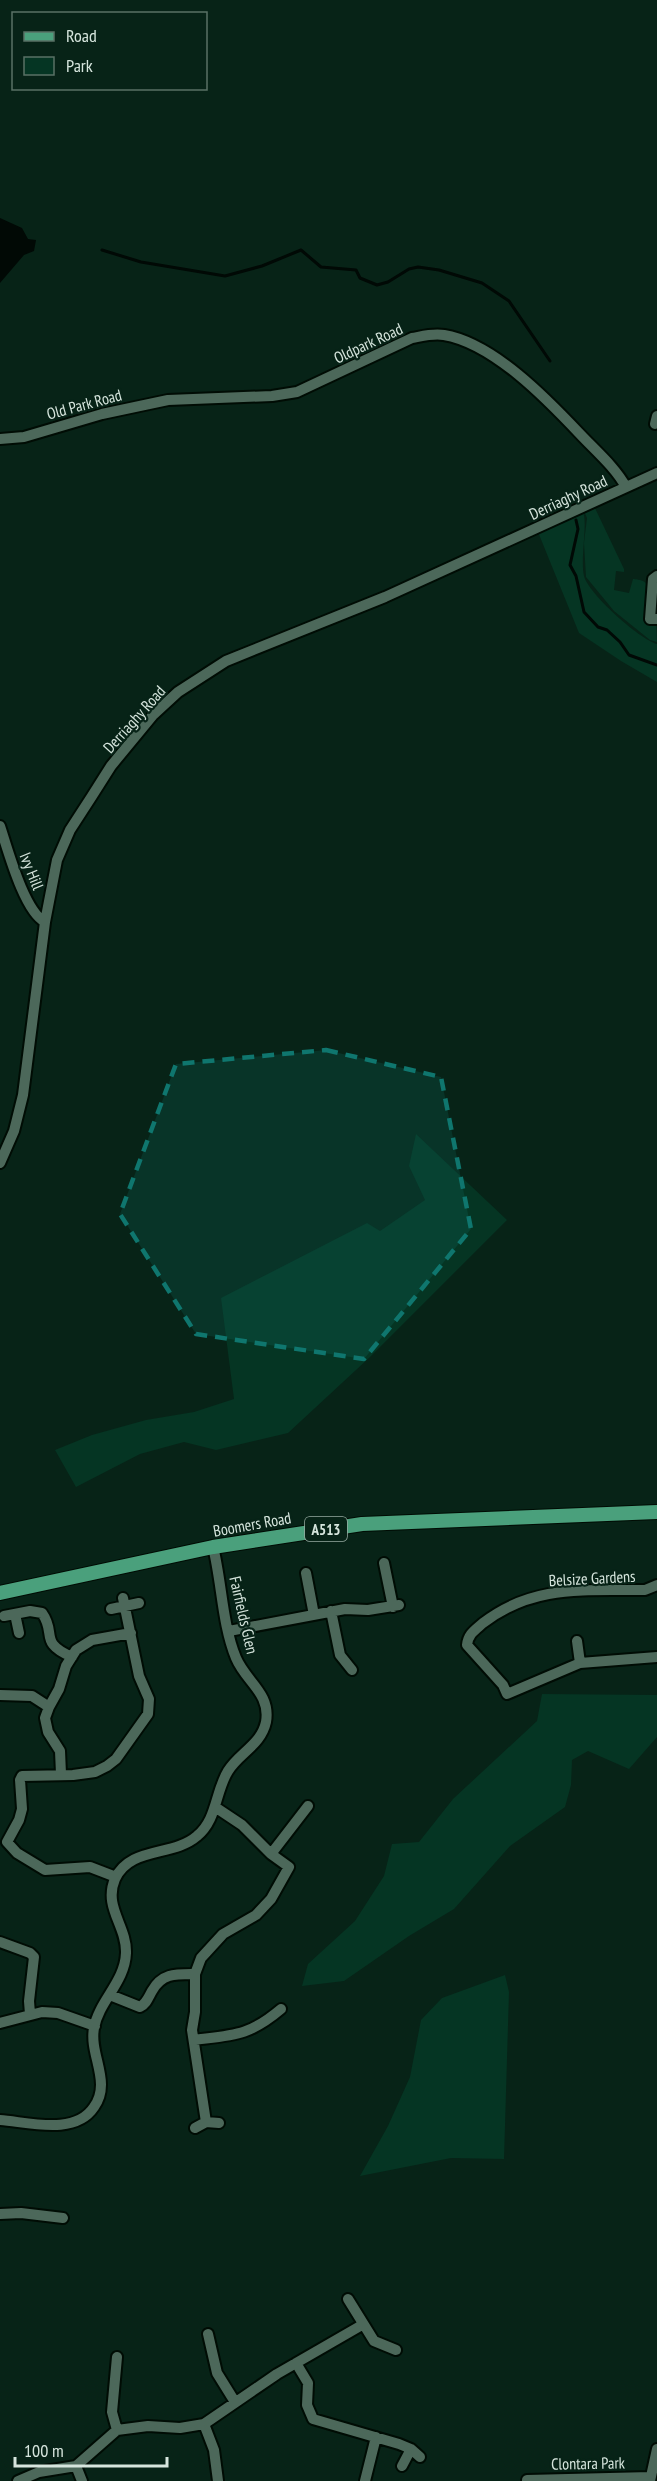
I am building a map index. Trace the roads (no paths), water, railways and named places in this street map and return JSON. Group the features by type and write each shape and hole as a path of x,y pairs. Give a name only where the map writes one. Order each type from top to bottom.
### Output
{"main road":[{"name":"Boomers Road","path":"0,1593 213,1547 362,1524 657,1512"}],"street":[{"name":"Oldpark Road","path":"176,400 272,396 297,392 412,338 431,334 445,335 477,347 519,375 564,416 626,487"},
{"name":"Old Park Road","path":"0,439 24,437 102,414 176,400"},
{"name":"Derriaghy Road","path":"0,1163 14,1131 24,1095 45,922 57,860 70,830 111,766 133,738 178,692 226,661 385,597 657,473"},
{"path":"657,576 653,579 650,619 657,620"},
{"name":"Ivy Hill","path":"0,826 12,864 32,910 45,922"},
{"name":"Fairfields Glen","path":"116,1876 138,1857 180,1846 197,1836 210,1821 228,1770 263,1732 267,1716 264,1698 239,1664 229,1630 213,1547"},
{"path":"229,1630 331,1611 396,1606 382,1578 384,1563"},
{"path":"306,1573 314,1615"},
{"name":"Belsize Gardens","path":"580,1663 507,1694 503,1685 468,1645 471,1633 502,1609 533,1597 565,1591 645,1590 657,1585"},
{"path":"111,1608 124,1602 139,1603"},
{"path":"0,2120 73,2123 88,2114 98,2100 101,2085 94,2044 94,2026 123,1969 126,1951 125,1941 111,1902 116,1876 90,1867 45,1870 35,1866 8,1845 7,1838 19,1820 22,1776 95,1772 116,1759 148,1714 149,1699 139,1676 124,1602"},
{"path":"19,1633 10,1615 30,1611 42,1613 51,1644 58,1651 72,1657"},
{"path":"331,1611 340,1655 352,1670"},
{"path":"61,1774 60,1751 48,1732 45,1718 72,1657 76,1650 92,1640 131,1633"},
{"path":"577,1641 580,1663 657,1657"},
{"path":"0,1695 32,1696 48,1707"},
{"path":"271,1854 308,1806"},
{"path":"206,2122 194,2040 195,1974 201,1958 223,1934 256,1915 271,1899 289,1867 271,1854 242,1825 215,1807"},
{"path":"0,1942 30,1953 34,1957 29,2001 30,2014"},
{"path":"110,1995 140,2007 146,2003 161,1980 171,1974 195,1974"},
{"path":"194,2040 243,2034 262,2025 281,2009"},
{"path":"0,2023 30,2014 58,2013 94,2026"},
{"path":"195,2128 206,2122 219,2123"},
{"path":"0,2214 21,2213 63,2218"},
{"path":"348,2299 374,2341 396,2350"},
{"path":"18,2481 39,2472 76,2466 117,2430 148,2426 180,2428 204,2424 296,2363 362,2325"},
{"path":"208,2334 218,2359 217,2373 235,2402"},
{"path":"296,2363 308,2383 308,2405 313,2420 411,2449 420,2457"},
{"path":"113,2364 112,2412 117,2430"},
{"path":"204,2424 214,2450 218,2481"},
{"path":"365,2481 375,2437"},
{"path":"402,2466 411,2449"},
{"name":"Clontara Park","path":"527,2480 650,2479 657,2449"},
{"path":"76,2466 82,2481"}],"waterway":[{"path":"102,250 141,262 225,276 262,266 301,250 321,267 356,270 360,278 377,285 388,282 409,269 418,267 439,270 482,283 509,301 550,361"},
{"path":"576,520 578,529 570,565 576,576 584,612 598,627 607,630 620,642 629,655 657,665"}]}
